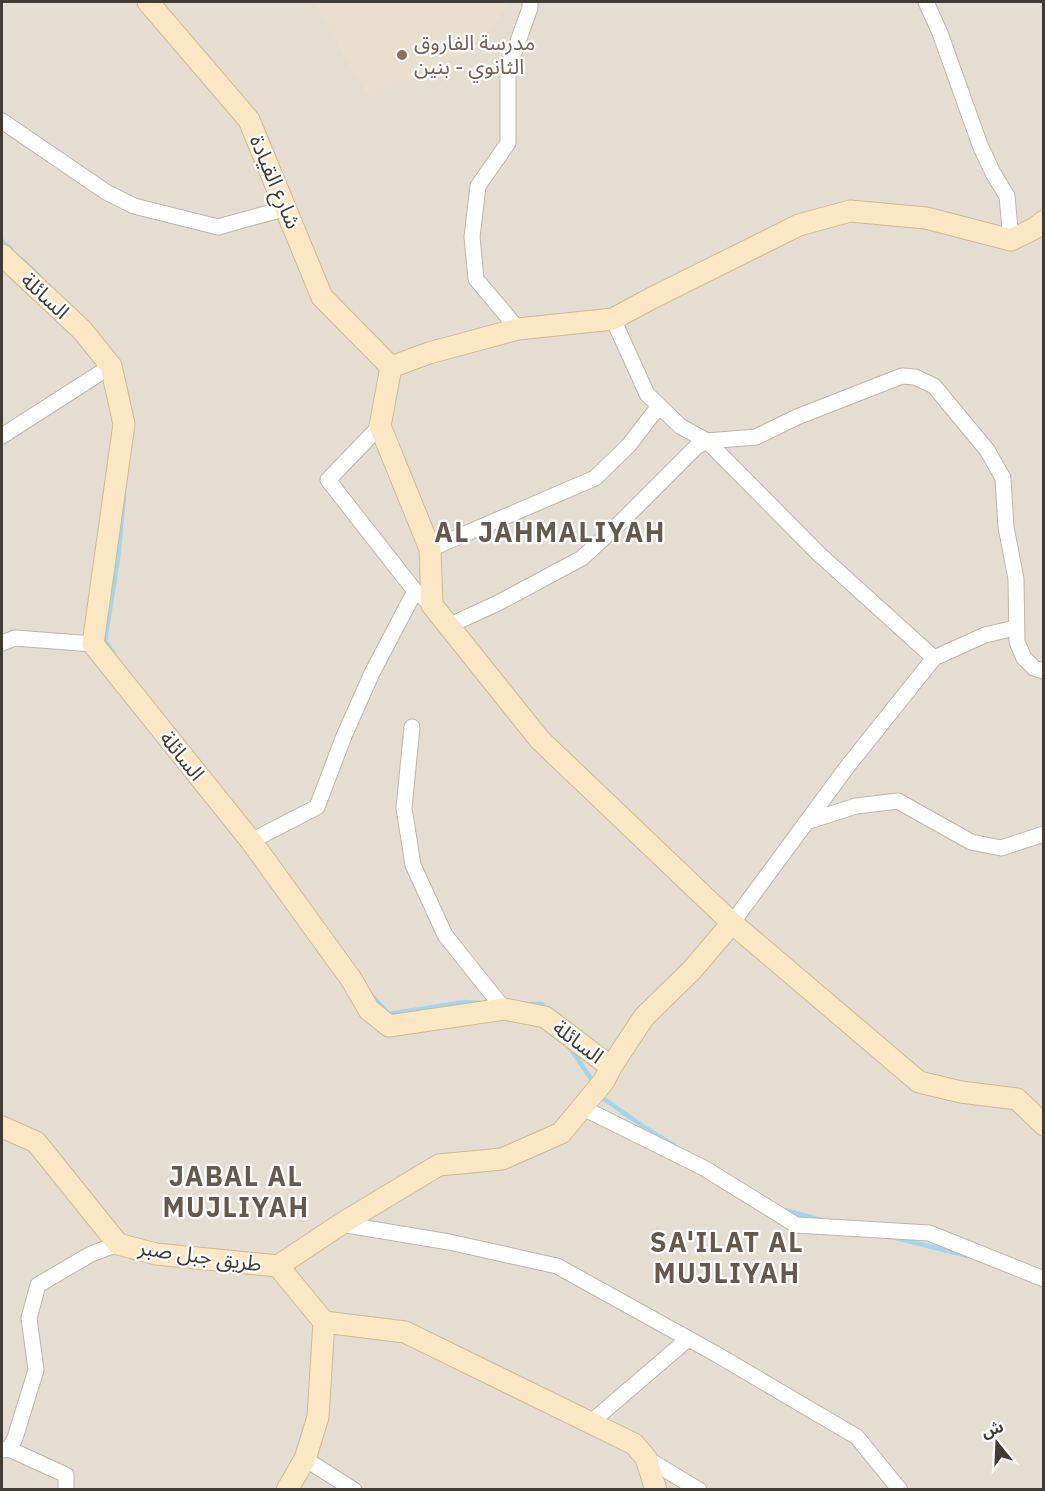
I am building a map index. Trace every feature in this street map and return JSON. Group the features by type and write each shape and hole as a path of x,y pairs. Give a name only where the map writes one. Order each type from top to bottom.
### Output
{"street":[{"name":"شارع القيادة","path":"148,2 249,120 322,297 391,368"},
{"path":"519,329 476,279 472,237 478,186 508,143 508,69 530,8 530,2"},
{"path":"926,2 940,33 980,145 1007,196 1011,240"},
{"path":"2,121 106,192 134,206 218,227 287,208"},
{"path":"432,605 430,549 381,426 391,368 429,353 519,329 613,319 799,225 850,211 926,218 1011,240 1044,221"},
{"name":"السائلة","path":"2,255 82,330 111,366 124,424 93,644 251,841 351,979 369,1010 390,1026 504,1009 545,1017 611,1067"},
{"path":"613,319 647,394 680,426 707,441 819,554 934,658"},
{"path":"2,436 111,366"},
{"path":"448,626 498,603 582,558 696,447 707,441 756,437 797,417 902,376 915,377 934,386 987,450 1003,478 1006,527 1016,579 1017,642 1023,658 1034,668 1044,671"},
{"path":"430,549 595,478 628,445 659,406"},
{"path":"381,426 328,480 415,591 432,605 540,740 732,923 919,1082 961,1092 1017,1100 1044,1125"},
{"path":"251,841 317,807 363,694 415,591"},
{"path":"278,1266 341,1224 439,1165 502,1159 561,1133 604,1081 644,1017 692,970 732,923 847,767 934,658 985,635 1015,628"},
{"path":"2,643 15,638 93,644"},
{"path":"412,727 404,808 413,865 445,935 504,1009"},
{"path":"806,822 856,806 898,801 971,842 1001,848 1044,834"},
{"path":"581,1107 704,1167 796,1225 929,1233 1044,1279"},
{"name":"طريق جبل صبر","path":"2,1127 36,1142 118,1244 156,1254 278,1266 324,1322"},
{"path":"341,1224 449,1242 557,1266 857,1437 900,1490"},
{"path":"66,1490 66,1475 5,1450 15,1438 36,1370 29,1318 38,1285 91,1254 118,1244"},
{"path":"287,1490 305,1459 318,1416 324,1322 405,1332 633,1444 646,1458 699,1490"},
{"path":"590,1423 688,1339"},
{"path":"646,1458 656,1490"},
{"path":"305,1459 354,1490"}],"shaded area":[{"path":"2,2 1043,2 1043,1489 2,1490"},
{"name":"مدرسة الفاروق الثانوي - بنين","path":"314,2 509,2 483,44 371,100"}],"waterway":[{"path":"2,241 11,249"},
{"path":"21,259 39,276"},
{"path":"114,654 105,641 118,559 124,496"},
{"path":"372,996 389,1014 464,1002 480,1003"},
{"path":"531,1004 542,1004 546,1011"},
{"path":"570,1048 594,1083"},
{"path":"600,1093 604,1099 674,1145"},
{"path":"784,1210 822,1220"},
{"path":"892,1237 968,1256"}],"place":[{"name":"مدرسة الفاروق الثانوي - بنين","path":"402,55"}],"district":[{"name":"AL JAHMALIYAH","path":"550,533"},
{"name":"JABAL AL MUJLIYAH","path":"236,1192"},
{"name":"SA'ILAT AL MUJLIYAH","path":"727,1258"}]}
